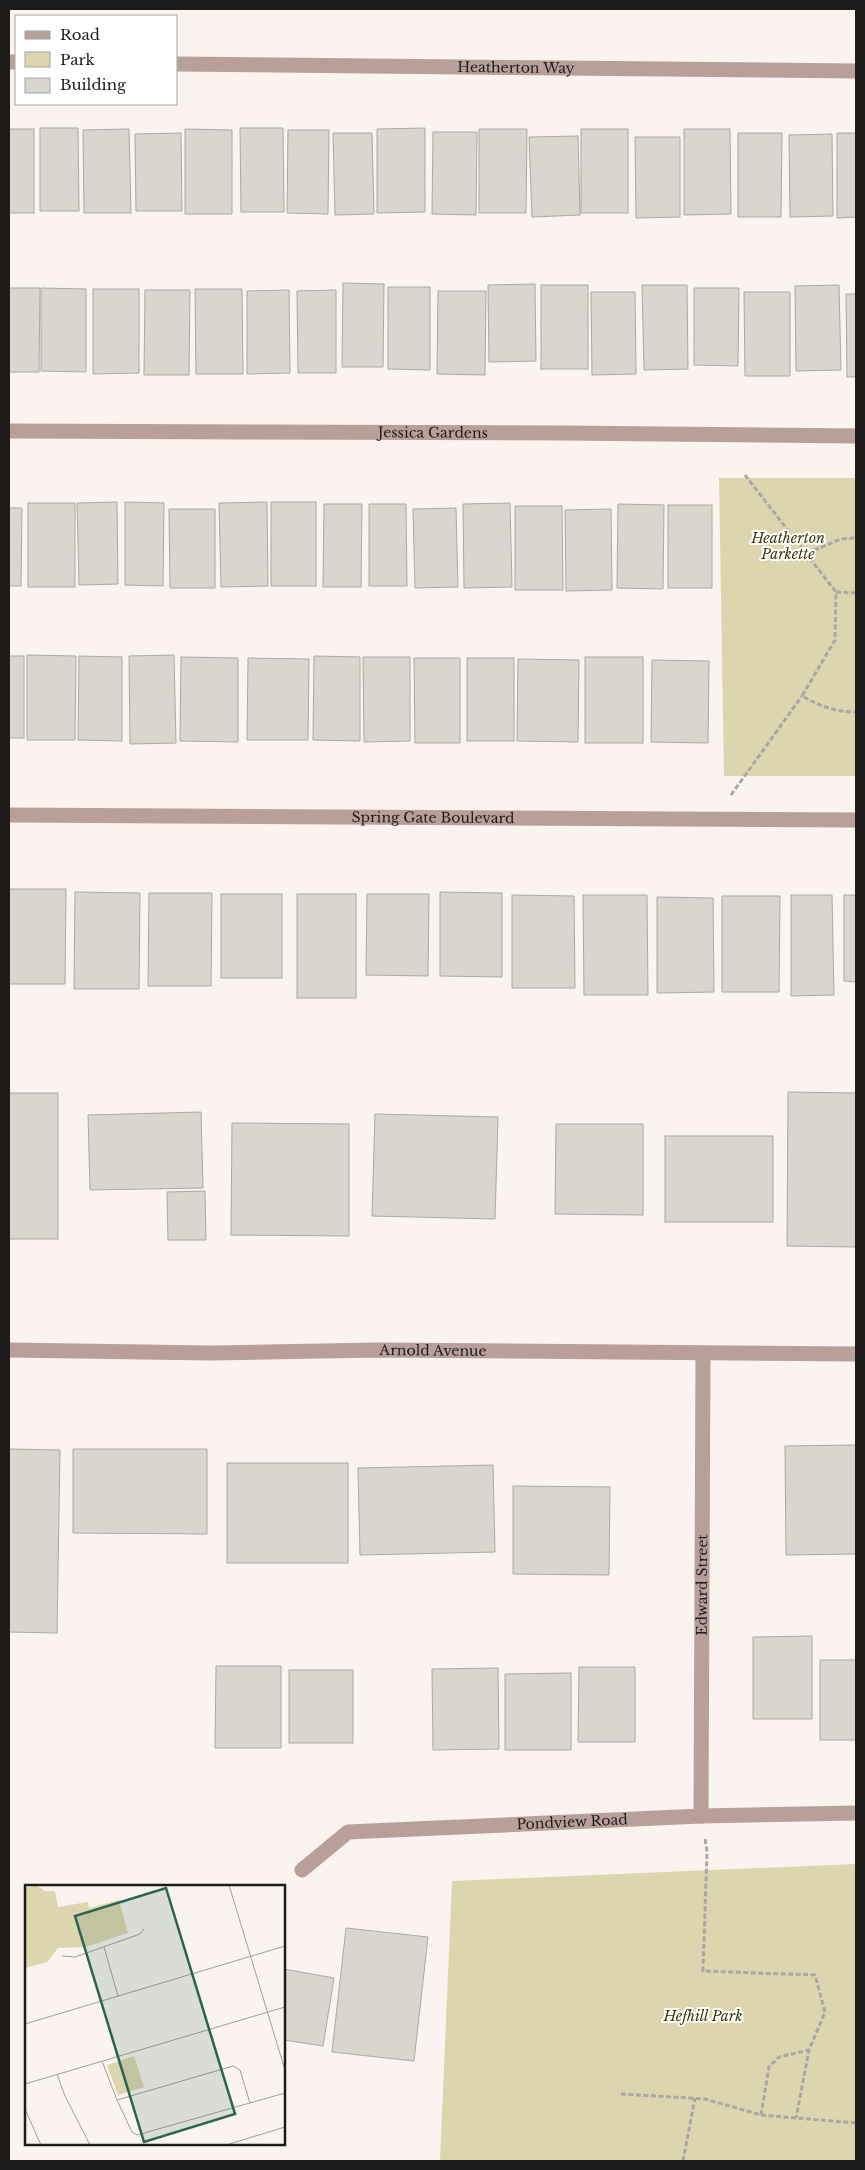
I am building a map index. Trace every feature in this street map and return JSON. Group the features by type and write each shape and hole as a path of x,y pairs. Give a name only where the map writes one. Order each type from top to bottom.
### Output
{"street":[{"name":"Heatherton Way","path":"178,64 856,71"},
{"name":"Jessica Gardens","path":"9,431 856,436"},
{"name":"Spring Gate Boulevard","path":"9,815 856,820"},
{"name":"Arnold Avenue","path":"9,1350 210,1353 387,1350 856,1354"},
{"name":"Edward Street","path":"701,1816 703,1353"},
{"name":"Pondview Road","path":"302,1870 348,1832 701,1816 856,1813"}],"path":[{"path":"714,820 802,696 835,640 836,592 745,475"},
{"path":"807,553 841,539 856,538"},
{"path":"836,592 856,593"},
{"path":"802,696 823,707 845,712 856,712"},
{"path":"701,1816 707,1851 703,1971 815,1975 825,2012 808,2050 796,2118"},
{"path":"762,2116 769,2067 779,2057 808,2050"},
{"path":"621,2094 705,2099 762,2116 856,2123"},
{"path":"683,2161 695,2098"}],"green space":[{"name":"Heatherton Parkette","path":"719,478 856,478 856,776 724,776"},
{"name":"Hefhill Park","path":"856,1864 856,2161 440,2161 452,1881"}],"building":[{"path":"40,128 78,128 79,211 40,211"},
{"path":"240,128 283,128 284,212 241,212"},
{"path":"425,128 425,212 377,213 377,129"},
{"path":"9,129 34,129 34,213 9,213"},
{"path":"129,129 131,213 84,213 83,130"},
{"path":"185,129 232,130 232,214 185,214"},
{"path":"479,129 527,129 526,213 479,213"},
{"path":"581,129 628,129 628,213 581,213"},
{"path":"684,129 730,129 731,214 684,215"},
{"path":"288,130 329,130 328,214 287,213"},
{"path":"433,132 477,132 476,215 432,214"},
{"path":"181,133 182,211 136,211 135,134"},
{"path":"333,133 372,133 374,214 335,215"},
{"path":"738,133 782,133 781,217 738,217"},
{"path":"837,133 856,133 856,217 837,218"},
{"path":"832,134 833,216 790,217 789,135"},
{"path":"578,136 580,215 532,217 529,137"},
{"path":"635,137 680,137 680,217 636,218"},
{"path":"343,283 384,284 383,367 342,367"},
{"path":"535,284 536,361 489,362 488,285"},
{"path":"541,285 588,285 588,369 541,369"},
{"path":"642,285 687,285 688,369 644,370"},
{"path":"839,285 841,370 796,371 795,286"},
{"path":"388,287 430,287 430,370 388,369"},
{"path":"9,288 40,288 39,372 9,372"},
{"path":"41,288 86,289 86,372 41,371"},
{"path":"694,288 739,288 738,366 694,365"},
{"path":"93,289 139,289 139,373 93,374"},
{"path":"195,289 242,289 243,374 196,374"},
{"path":"145,290 190,290 189,375 144,375"},
{"path":"289,290 290,373 247,374 247,291"},
{"path":"336,290 336,373 298,373 297,291"},
{"path":"438,291 486,291 485,375 437,374"},
{"path":"591,292 635,292 636,374 592,375"},
{"path":"744,292 790,292 790,376 745,376"},
{"path":"846,294 856,294 856,377 847,377"},
{"path":"117,502 118,584 79,585 77,503"},
{"path":"125,502 164,503 163,586 125,585"},
{"path":"267,502 268,586 221,587 219,503"},
{"path":"271,502 316,502 316,586 271,586"},
{"path":"28,503 75,503 75,587 28,587"},
{"path":"510,503 512,587 464,588 463,504"},
{"path":"324,504 362,504 361,587 323,587"},
{"path":"369,504 406,504 407,586 369,586"},
{"path":"618,504 664,505 663,589 617,588"},
{"path":"668,505 712,505 712,588 668,588"},
{"path":"515,506 562,506 563,590 515,590"},
{"path":"9,508 22,508 21,586 9,586"},
{"path":"456,508 458,587 415,588 413,509"},
{"path":"169,509 215,509 215,588 170,588"},
{"path":"611,509 612,590 566,591 565,510"},
{"path":"27,655 76,656 75,740 27,740"},
{"path":"174,655 176,743 130,744 129,656"},
{"path":"9,656 24,656 24,738 9,738"},
{"path":"79,656 122,657 122,741 78,740"},
{"path":"314,656 360,657 360,741 313,740"},
{"path":"181,657 238,658 238,742 180,741"},
{"path":"363,657 410,657 410,741 364,742"},
{"path":"585,657 643,657 643,743 585,743"},
{"path":"248,658 309,659 308,740 247,740"},
{"path":"414,658 460,658 460,743 415,743"},
{"path":"467,658 514,658 514,741 467,741"},
{"path":"518,659 579,660 578,742 517,741"},
{"path":"652,660 709,661 708,743 651,742"},
{"path":"9,889 66,889 65,984 9,984"},
{"path":"75,892 140,893 139,989 74,989"},
{"path":"440,892 502,893 502,977 440,976"},
{"path":"149,893 212,893 211,986 148,986"},
{"path":"221,894 282,894 282,978 221,978"},
{"path":"297,894 356,894 356,998 297,998"},
{"path":"367,894 429,894 428,976 366,975"},
{"path":"512,895 574,896 575,988 512,988"},
{"path":"583,895 647,895 648,995 584,995"},
{"path":"791,895 832,895 834,995 791,996"},
{"path":"844,895 856,895 856,982 844,981"},
{"path":"722,896 780,896 779,992 722,992"},
{"path":"657,897 713,898 714,992 657,993"},
{"path":"788,1092 856,1093 856,1247 787,1246"},
{"path":"9,1093 58,1093 58,1239 9,1239"},
{"path":"201,1112 203,1188 90,1190 88,1115"},
{"path":"375,1114 498,1117 495,1219 372,1216"},
{"path":"232,1123 349,1124 349,1236 231,1235"},
{"path":"556,1124 643,1124 643,1215 555,1214"},
{"path":"665,1136 773,1136 773,1222 665,1222"},
{"path":"205,1191 206,1240 168,1240 167,1192"},
{"path":"856,1445 856,1554 786,1555 785,1446"},
{"path":"9,1449 60,1450 57,1633 9,1632"},
{"path":"73,1449 207,1449 207,1534 73,1533"},
{"path":"227,1463 348,1463 348,1563 227,1563"},
{"path":"493,1465 495,1552 360,1555 358,1468"},
{"path":"513,1486 610,1487 609,1575 513,1574"},
{"path":"812,1636 812,1719 753,1719 753,1637"},
{"path":"820,1660 856,1660 856,1740 820,1740"},
{"path":"216,1666 281,1666 281,1748 215,1748"},
{"path":"579,1667 635,1667 635,1742 578,1742"},
{"path":"498,1668 499,1749 433,1750 432,1669"},
{"path":"289,1670 353,1670 353,1743 289,1743"},
{"path":"571,1673 571,1750 505,1750 505,1674"},
{"path":"346,1928 428,1937 414,2061 332,2052"},
{"path":"285,1969 334,1978 323,2046 285,2040"}]}
